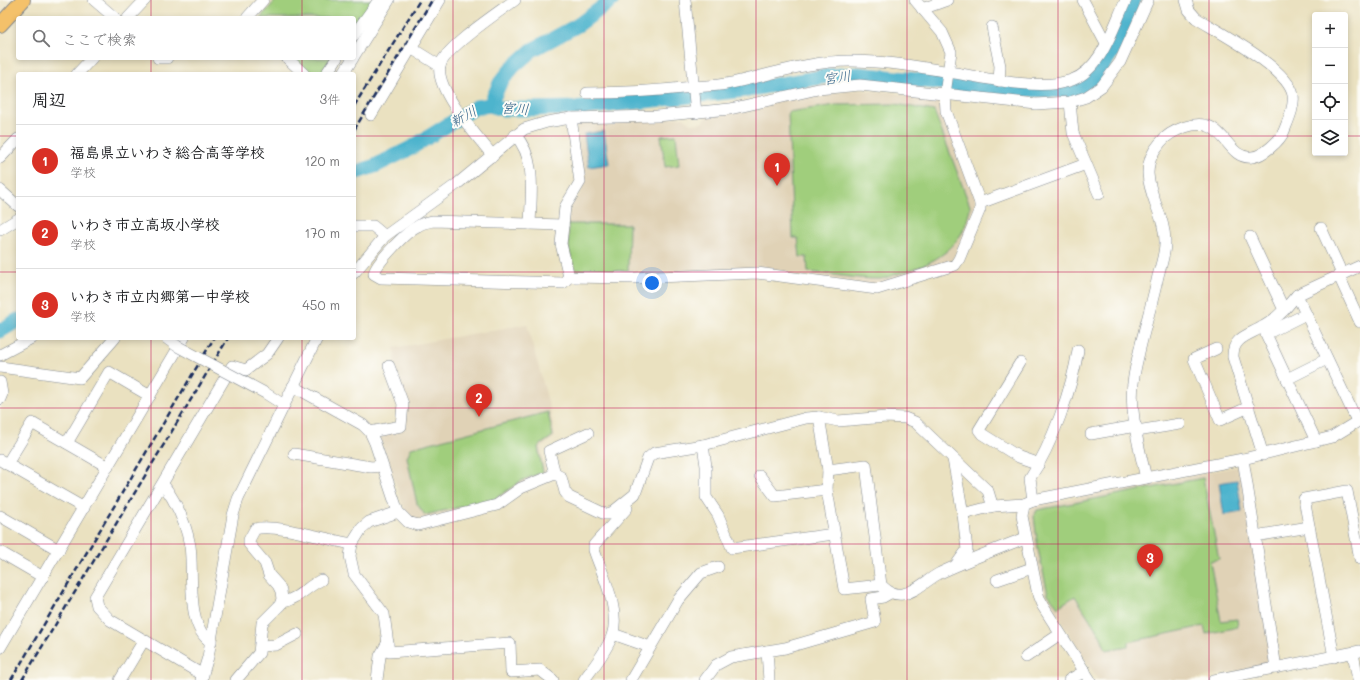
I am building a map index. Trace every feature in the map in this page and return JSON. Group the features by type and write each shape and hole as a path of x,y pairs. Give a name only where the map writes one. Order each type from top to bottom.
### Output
{"main road":[{"path":"0,25 23,0"}],"street":[{"path":"94,0 112,16"},
{"path":"130,16 144,0"},
{"path":"249,16 264,0"},
{"path":"371,115 440,0"},
{"path":"491,153 452,102 443,87 440,66 446,55 456,45 515,0"},
{"path":"686,0 695,110"},
{"path":"919,4 947,0"},
{"path":"1083,0 1106,43"},
{"path":"587,93 656,92 694,89 826,62 885,63 999,81 1029,84 1070,81 1088,71 1097,60 1126,0"},
{"path":"356,271 385,236 457,184 491,153 524,129 547,122 571,118 636,118 695,110 730,109 790,94 836,86 860,85 946,92 1036,104 1070,102 1086,97 1102,86 1120,62 1148,0"},
{"path":"1146,478 1136,429 1132,397 1134,376 1150,316 1165,246 1163,221 1148,183 1150,158 1160,143 1167,136 1193,124 1204,124 1214,128 1238,153 1246,157 1260,156 1276,143 1284,133 1293,104 1293,96 1290,86 1281,74 1270,65 1196,18 1190,10 1186,0"},
{"path":"356,33 385,1"},
{"path":"356,52 385,1"},
{"path":"563,225 433,221 417,226 399,242 376,267 374,274 376,277 563,283 569,277 633,278 757,273 877,289 955,265 980,210 980,203 948,122 946,92 951,52 942,32 919,4"},
{"path":"992,27 1000,66 999,81"},
{"path":"411,48 440,66"},
{"path":"79,72 90,60"},
{"path":"289,60 302,72"},
{"path":"327,72 336,60"},
{"path":"344,72 351,60"},
{"path":"1070,102 1073,134 1099,194"},
{"path":"569,277 561,244 565,207 580,182 571,118"},
{"path":"515,135 520,141 531,172 530,224"},
{"path":"0,158 16,141"},
{"path":"980,203 1086,164"},
{"path":"0,190 16,204"},
{"path":"424,207 433,221"},
{"path":"0,230 16,220"},
{"path":"356,226 373,226 385,236"},
{"path":"1321,228 1360,322"},
{"path":"1250,237 1284,310"},
{"path":"1263,455 1233,357 1232,349 1239,339 1265,326 1284,310 1297,295 1360,266"},
{"path":"963,514 994,506 1028,502 1244,460 1316,441 1340,433 1358,421 1297,295"},
{"path":"1306,314 1266,334 1316,441"},
{"path":"0,355 28,340"},
{"path":"0,367 80,378 113,340"},
{"path":"168,340 176,346 284,404"},
{"path":"0,648 183,340"},
{"path":"277,340 267,354 246,370 232,366 95,598 97,606 110,620 144,640 202,678 211,642 233,515 238,499 316,340"},
{"path":"1216,349 1194,359 1220,420 1249,407"},
{"path":"1069,680 1087,676 1042,605 1025,538 1022,516 1028,502 1030,478 1039,464 1074,374 1078,350"},
{"path":"1287,379 1327,359"},
{"path":"1020,363 979,430 982,434 1019,457 1039,464"},
{"path":"370,432 401,426 402,404 390,366"},
{"path":"67,443 110,372 150,396"},
{"path":"0,382 2,394 0,399"},
{"path":"293,386 363,425 370,432 398,512 408,522 418,525 497,505 521,488 555,474"},
{"path":"819,417 828,470 827,490 844,589 881,585"},
{"path":"584,680 606,649 613,634 615,618 614,608 594,550 594,545 628,506 635,494 650,455 662,451 703,445 806,418 819,417 838,421 886,417 905,418 915,422 988,491 994,506"},
{"path":"84,508 4,462 32,423 108,467"},
{"path":"1091,434 1180,424"},
{"path":"588,433 549,451 555,474 561,477 565,492 569,497 605,514 614,512 635,494"},
{"path":"703,445 706,466 706,497 718,515 732,548 834,534"},
{"path":"294,454 371,468 382,466"},
{"path":"953,459 963,514 966,550 956,565"},
{"path":"1244,460 1276,668"},
{"path":"828,470 866,465 881,585 890,593"},
{"path":"760,476 775,496 827,490"},
{"path":"163,484 172,496 182,519 191,554 193,606 203,638 211,642"},
{"path":"1334,656 1304,499 1347,491 1360,558"},
{"path":"398,512 369,522 362,528 352,544 350,556 354,574 384,614 389,652 510,643 511,672 540,670 554,680"},
{"path":"0,516 59,550"},
{"path":"1255,536 1310,527"},
{"path":"236,680 259,654 261,646 262,623 273,614 281,603 282,599 278,585 269,575 265,563 249,544 249,540 254,529 281,529 352,544"},
{"path":"705,680 716,665 731,657 785,648 875,622 871,599 883,597 890,593 902,594 910,592 930,578 956,565 1025,538"},
{"path":"0,552 43,577"},
{"path":"630,680 678,600 701,573 718,567"},
{"path":"998,580 1032,568"},
{"path":"281,603 298,597 321,580"},
{"path":"261,646 276,645 297,634"},
{"path":"613,634 650,648"},
{"path":"1026,657 1060,634"},
{"path":"120,680 144,640"},
{"path":"377,680 380,656 388,642"},
{"path":"767,651 769,680"},
{"path":"1214,680 1356,652 1358,680"}],"shaded area":[{"path":"856,90 888,92 940,101 977,202 952,262 871,285 760,268 580,274 569,270 566,248 570,207 582,191 583,181 576,122 684,117 691,124 702,123 707,116 790,98"},
{"path":"527,324 550,409 555,437 541,448 545,473 496,501 414,521 407,516 380,438 383,433 403,430 407,406 395,365 394,348"},
{"path":"1241,466 1271,661 1265,666 1191,680 1098,680 1046,595 1037,559 1029,512 1034,506"}],"green space":[{"path":"276,0 379,0 356,32 356,16 262,16"},
{"path":"289,60 336,60 327,72 302,72"},
{"path":"896,104 934,111 970,206 967,220 962,232 947,251 936,258 913,269 884,278 861,278 808,272 807,257 800,257 798,238 793,238 788,112 836,105"},
{"path":"676,135 679,165 665,167 661,136"},
{"path":"568,224 629,224 628,271 575,270 569,249"},
{"path":"548,412 553,436 538,447 543,472 521,481 495,499 425,515 417,504 407,457 411,448"},
{"path":"1203,478 1219,559 1210,561 1221,621 1237,619 1238,627 1206,634 1204,626 1129,642 1128,646 1106,650 1101,637 1075,596 1058,607 1048,594 1038,549 1034,516 1037,510"}],"water":[{"path":"604,131 609,164 589,167 584,134"},
{"path":"1237,480 1242,512 1224,515 1219,483"}],"waterway":[{"name":"新川","path":"490,105 500,83 513,67 532,50 578,25 612,0"},
{"name":"宮川","path":"356,172 375,166 411,148 476,107 490,105 503,109 582,108 745,90 828,76 858,74 994,88 1070,91 1093,80 1114,49 1134,0"},
{"name":"新川","path":"0,331 16,321"}],"railway":[{"path":"356,103 420,0"},
{"path":"356,127 432,0"},
{"path":"11,680 213,340"},
{"path":"22,680 227,340"}],"place":[{"name":"福島県立いわき総合高等学校","path":"777,186"},
{"name":"いわき市立高坂小学校","path":"479,417"},
{"name":"いわき市立内郷第一中学校","path":"1150,577"}]}
